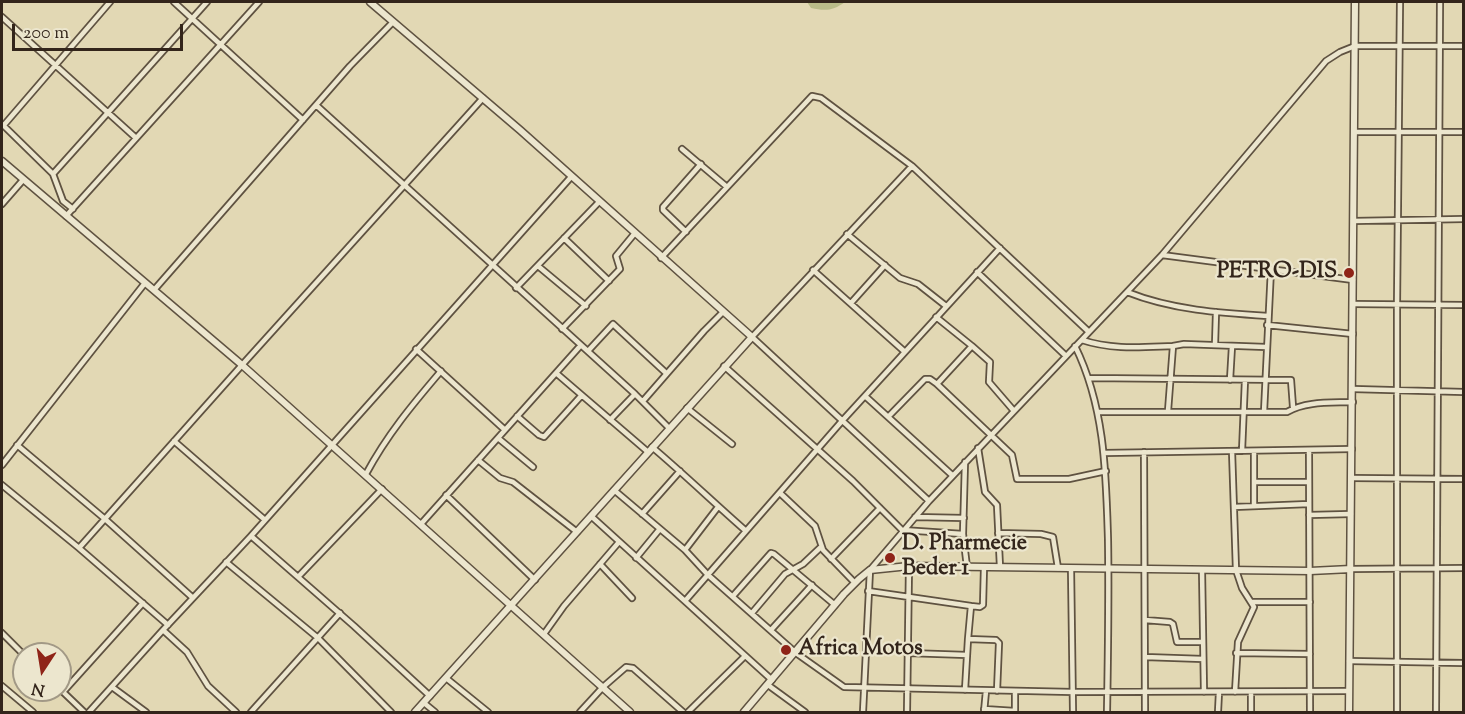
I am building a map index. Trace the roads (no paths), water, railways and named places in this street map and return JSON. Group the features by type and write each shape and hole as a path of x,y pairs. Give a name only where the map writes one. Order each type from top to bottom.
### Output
{"street":[{"path":"73,209 63,201 53,174 3,124 110,2"},
{"path":"174,2 303,120"},
{"path":"53,174 207,2"},
{"path":"66,216 259,2"},
{"path":"370,2 483,98 752,337 929,501"},
{"path":"1349,712 1355,2"},
{"path":"1398,712 1397,304 1400,2"},
{"path":"1436,712 1440,2"},
{"path":"2,17 136,138"},
{"path":"154,290 316,105 393,22"},
{"path":"744,712 835,605 870,570 902,530 952,475 1162,255 1326,61 1355,46 1464,46"},
{"path":"661,258 812,96 821,98 912,166 1089,332"},
{"path":"80,548 242,364 483,98"},
{"path":"316,105 643,401 669,428"},
{"path":"1354,132 1464,132"},
{"path":"682,149 728,187"},
{"path":"2,161 242,364 630,712"},
{"path":"686,232 663,210 663,207 700,164"},
{"path":"416,712 724,366 912,166"},
{"path":"89,712 251,536 571,177"},
{"path":"2,204 23,180"},
{"path":"516,288 599,202"},
{"path":"1353,220 1464,219"},
{"path":"562,329 620,268 616,256 635,233"},
{"path":"847,234 900,278 918,284 946,306"},
{"path":"564,238 609,281"},
{"path":"685,601 842,421 1000,248"},
{"path":"1162,255 1353,280"},
{"path":"851,303 885,265"},
{"path":"538,266 586,306"},
{"path":"1264,412 1271,269"},
{"path":"813,270 904,352"},
{"path":"977,272 1066,356"},
{"path":"2,465 145,283"},
{"path":"1127,292 1165,305 1268,316"},
{"path":"1353,304 1464,305"},
{"path":"643,401 723,312"},
{"path":"1215,345 1216,312"},
{"path":"936,317 990,362 989,382 1014,411"},
{"path":"588,351 613,324 666,374"},
{"path":"1267,325 1353,334"},
{"path":"1082,340 1096,345 1125,348 1215,345 1266,347"},
{"path":"421,524 581,345"},
{"path":"937,384 972,346"},
{"path":"1075,346 1089,378 1098,412 1106,471 1107,712"},
{"path":"1168,411 1173,346"},
{"path":"1230,380 1232,346"},
{"path":"417,349 505,430"},
{"path":"724,366 818,449 902,530 963,534"},
{"path":"366,474 398,422 441,371"},
{"path":"556,373 610,420 680,471 746,531"},
{"path":"1089,378 1291,380 1293,407"},
{"path":"888,417 925,379 930,379 1012,455 1016,477 1020,480 1069,479 1106,471"},
{"path":"1242,451 1245,380"},
{"path":"1353,389 1464,392"},
{"path":"610,420 635,394"},
{"path":"517,416 538,435 544,437 581,396"},
{"path":"865,396 952,475"},
{"path":"1098,412 1287,412 1293,407 1305,405 1353,402"},
{"path":"687,408 732,444"},
{"path":"498,438 533,467"},
{"path":"174,441 265,520"},
{"path":"17,445 105,519 193,598"},
{"path":"978,448 985,492 997,505 1000,567"},
{"path":"1104,453 1352,449"},
{"path":"1309,450 1310,712"},
{"path":"1232,451 1236,570 1242,588 1254,607 1238,642 1235,692"},
{"path":"1254,451 1254,506"},
{"path":"1144,452 1145,712"},
{"path":"478,460 500,478 513,482 577,532"},
{"path":"965,462 963,534 967,567"},
{"path":"642,514 680,471"},
{"path":"1352,478 1464,479"},
{"path":"1255,482 1309,482"},
{"path":"2,485 80,548 168,625"},
{"path":"298,577 382,489"},
{"path":"614,490 685,550 708,575 796,653 838,684 850,688 908,687 1073,692 1348,691"},
{"path":"780,493 815,526 821,547 855,583"},
{"path":"446,495 535,580"},
{"path":"1234,507 1309,504"},
{"path":"685,550 718,507"},
{"path":"831,559 880,508"},
{"path":"1309,515 1352,514"},
{"path":"591,516 745,656 797,710 805,712"},
{"path":"915,516 964,518"},
{"path":"636,558 659,530"},
{"path":"998,533 1041,534 1053,537 1058,568"},
{"path":"251,536 340,613 430,696"},
{"path":"544,634 564,606 619,542"},
{"path":"752,613 785,574 803,564 821,547"},
{"path":"732,596 771,553 835,605"},
{"path":"226,562 318,638 391,712"},
{"path":"600,564 632,598"},
{"path":"870,570 909,566 1310,571 1464,568"},
{"path":"907,712 909,566"},
{"path":"868,591 980,607 983,605 984,567"},
{"path":"1071,568 1073,712"},
{"path":"863,712 870,570"},
{"path":"1202,570 1204,692"},
{"path":"771,630 812,585"},
{"path":"1252,602 1310,602"},
{"path":"72,680 143,603"},
{"path":"965,690 971,606"},
{"path":"251,712 340,613"},
{"path":"1145,620 1173,624 1177,642 1203,642"},
{"path":"163,630 187,652 208,686 236,712"},
{"path":"968,639 996,640 999,643 997,691"},
{"path":"908,653 967,655"},
{"path":"1236,653 1310,654"},
{"path":"688,712 745,656"},
{"path":"1145,657 1203,658"},
{"path":"1349,661 1464,663"},
{"path":"580,712 623,669 633,668 682,712"},
{"path":"446,678 488,712"},
{"path":"2,686 33,712"},
{"path":"112,687 146,712"},
{"path":"986,691 984,711 1015,712 1016,691"},
{"path":"1218,712 1219,692"},
{"path":"1251,692 1251,712"},
{"path":"72,701 84,712"},
{"path":"424,703 435,712"}],"place":[{"name":"PETRO-DIS","path":"1349,273"},
{"name":"D. Pharmecie Beder 1","path":"890,558"},
{"name":"Africa Motos","path":"786,650"}]}
